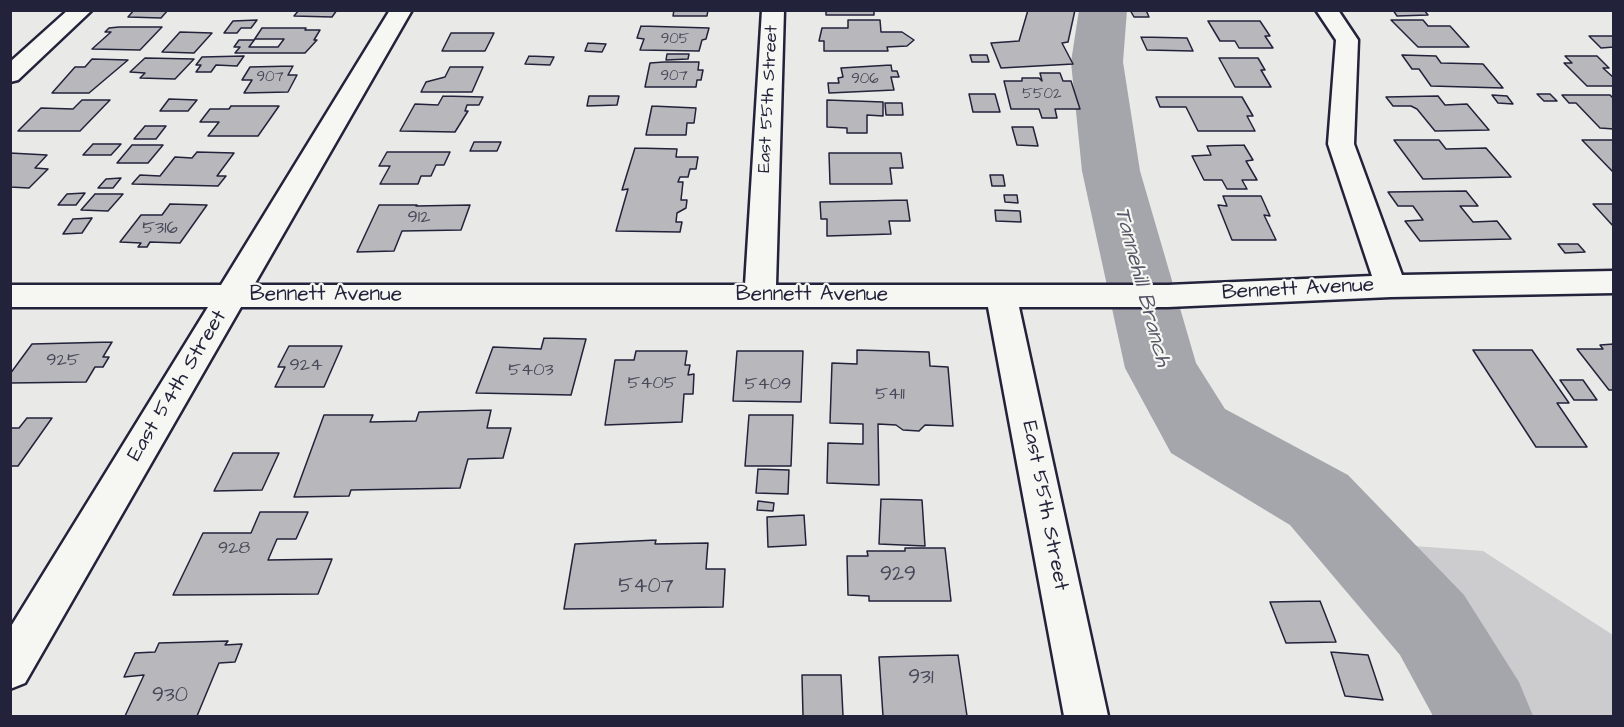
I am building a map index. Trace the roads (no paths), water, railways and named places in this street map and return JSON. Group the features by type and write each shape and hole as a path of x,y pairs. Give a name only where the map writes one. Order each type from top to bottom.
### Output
{"street":[{"path":"10,75 81,10"},
{"name":"East 54th Street","path":"10,668 400,10"},
{"name":"East 55th Street","path":"760,296 773,10"},
{"path":"1327,10 1347,40 1341,144 1391,286"},
{"name":"Bennett Avenue","path":"10,296 1168,296 1391,286 1614,282"},
{"name":"East 55th Street","path":"1001,296 1086,717"}],"waterway":[{"name":"Tannehill Branch","path":"1103,10 1097,62 1111,171 1161,368 1198,431 1319,500 1432,625 1485,716"}]}
